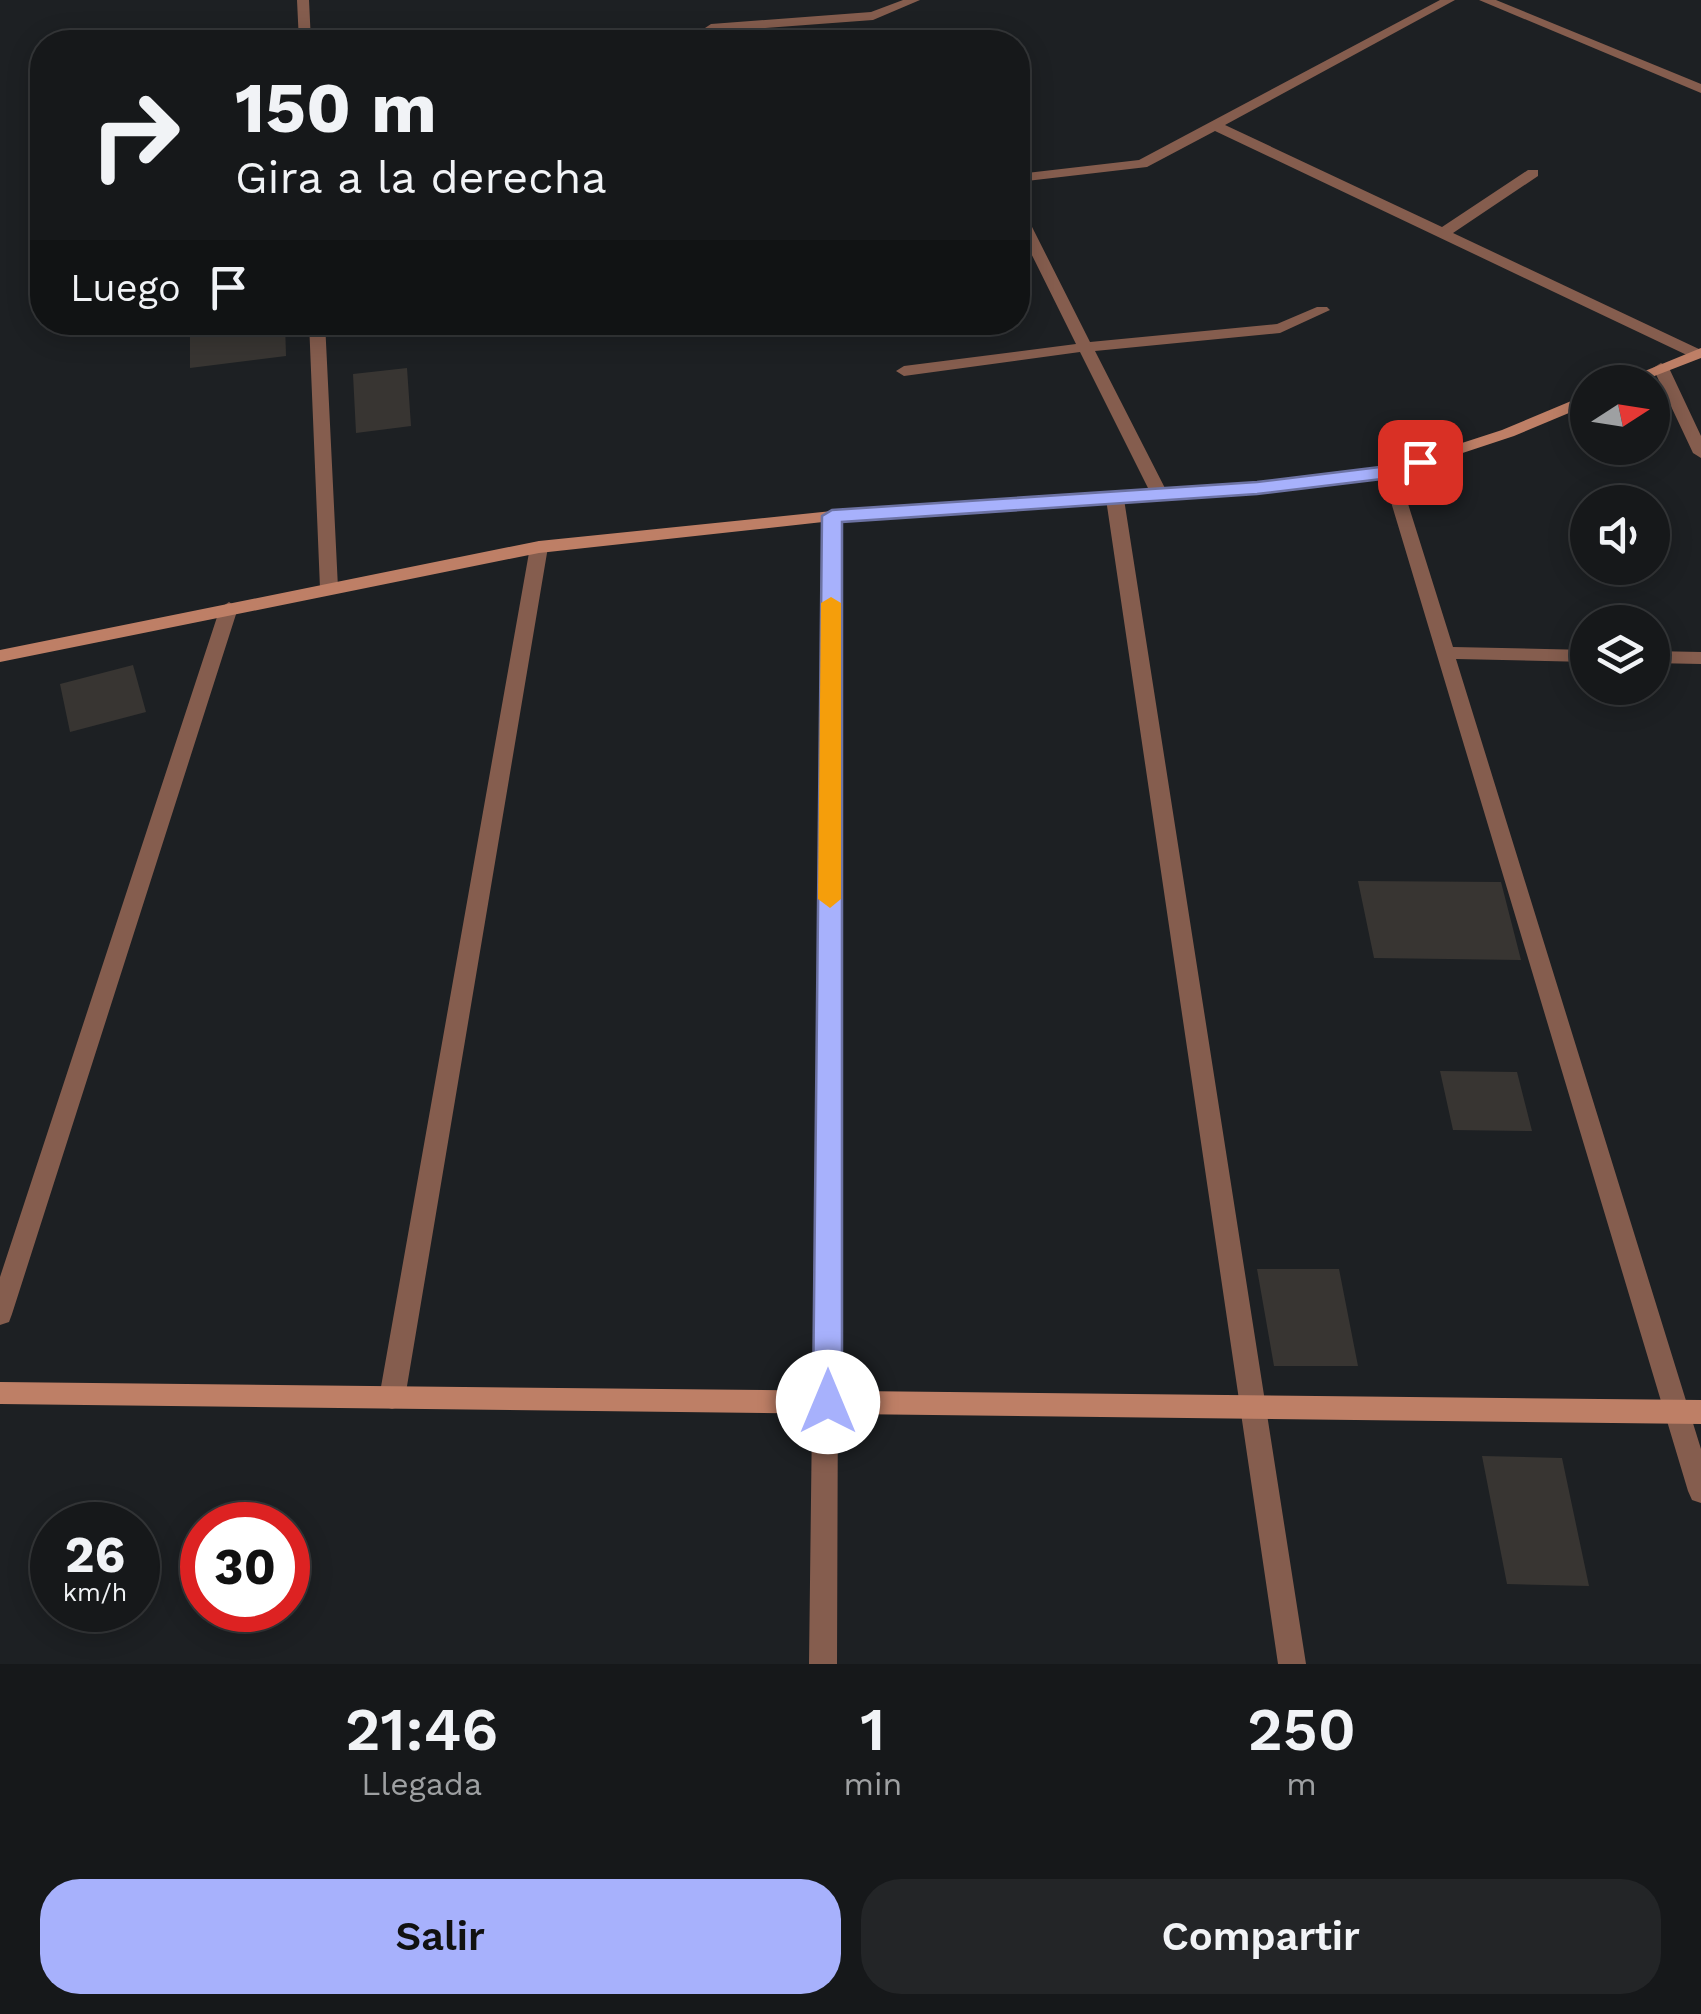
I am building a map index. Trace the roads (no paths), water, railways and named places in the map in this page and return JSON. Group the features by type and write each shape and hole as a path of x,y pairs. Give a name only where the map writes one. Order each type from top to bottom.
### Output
{"street":[{"path":"302,0 303,30"},
{"path":"870,0 873,16"},
{"path":"711,28 873,16 914,0"},
{"path":"1030,177 1142,164 1449,0"},
{"path":"1485,0 1701,89"},
{"path":"1683,82 1701,71"},
{"path":"1216,126 1699,353"},
{"path":"1443,232 1533,172"},
{"path":"1030,238 1160,496"},
{"path":"1030,249 1035,248"},
{"path":"904,371 1086,347 1280,328 1322,310"},
{"path":"318,335 329,588"},
{"path":"1669,365 1699,353"},
{"path":"1670,387 1701,453"},
{"path":"0,656 539,547 832,516 1160,496 1390,472 1508,433 1570,407"},
{"path":"1390,472 1689,1412 1701,1492"},
{"path":"1115,499 1292,1664"},
{"path":"823,1664 832,516"},
{"path":"392,1398 539,547"},
{"path":"0,1314 230,608"},
{"path":"1446,653 1570,656"},
{"path":"1670,657 1701,658"},
{"path":"0,1393 1689,1412"}]}
